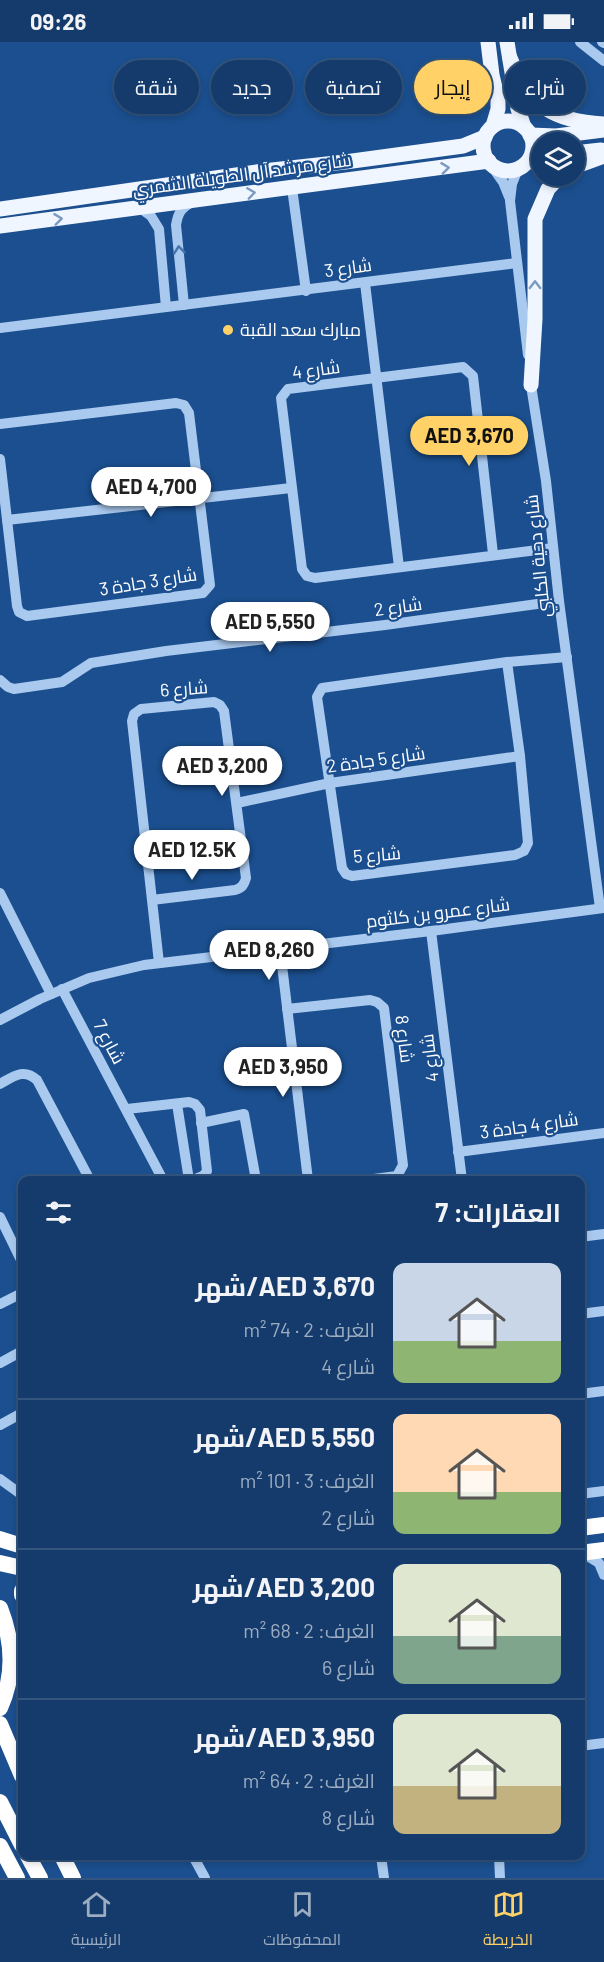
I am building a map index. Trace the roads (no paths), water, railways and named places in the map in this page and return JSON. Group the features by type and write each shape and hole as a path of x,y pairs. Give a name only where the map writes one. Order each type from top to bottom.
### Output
{"highway":[{"path":"585,1527 604,1525"},
{"path":"0,1539 18,1545"},
{"path":"585,1553 604,1550"},
{"path":"0,1563 18,1567"},
{"path":"0,1608 7,1625 11,1645 9,1683"},
{"path":"0,1708 9,1683 18,1668"},
{"path":"0,1724 18,1767"},
{"path":"0,1802 18,1837"},
{"path":"0,1846 17,1878"},
{"path":"30,1860 40,1878"},
{"path":"64,1860 73,1878"}],"main road":[{"path":"488,42 498,109 484,152 490,163 505,171 531,163"},
{"path":"507,42 518,108 533,143 529,159 521,167"},
{"path":"510,58 523,86 542,105 566,119 604,123"},
{"path":"489,132 500,123 509,122 517,123 527,131 542,136 604,130"},
{"name":"شارع مرشد آل الطويلة الشمري","path":"0,209 263,171 463,146 489,132"},
{"path":"585,152 604,150"},
{"path":"585,163 604,156"},
{"path":"292,188 312,178 356,172 360,166 355,161"},
{"name":"شارع مرشد آل الطويلة الشمري","path":"4,226 490,163"},
{"path":"531,385 535,319 535,219 551,186"},
{"path":"4,226 12,211 37,208 50,203"}],"street":[{"path":"580,42 604,61"},
{"name":"شارع دحية الكلبي","path":"490,163 503,182 510,201"},
{"name":"شارع دحية الكلبي","path":"521,167 512,184 510,201 559,601 602,908"},
{"path":"292,188 306,291"},
{"path":"184,305 176,225 181,208 192,202"},
{"path":"140,208 151,216 159,229 166,307"},
{"name":"شارع 3","path":"0,328 517,263"},
{"path":"365,283 399,567"},
{"name":"شارع 4","path":"493,554 473,376 463,367 288,389 283,393 281,398 291,488 302,568 307,576 315,578 553,548"},
{"name":"شارع 3 جادة 3","path":"0,424 180,403 184,405 189,413 200,498 210,585 207,591 192,595 27,616 20,612 17,606 0,459"},
{"path":"7,520 291,488"},
{"name":"شارع 2","path":"0,680 14,689 54,684 62,682 91,663 559,601"},
{"name":"شارع 5","path":"507,662 520,756 528,843 524,852 515,855 349,875 342,868 317,697 322,688 507,662 567,657"},
{"name":"شارع 6","path":"152,900 235,890 242,887 246,878 224,711 220,705 211,701 141,708 136,711 132,721 159,963"},
{"name":"شارع 5 جادة 2","path":"237,803 330,783 520,756"},
{"path":"0,893 51,994"},
{"name":"شارع عمرو بن كلثوم","path":"0,1020 89,978 144,965 602,908"},
{"name":"شارع 4","path":"431,931 461,1176"},
{"path":"280,949 308,1176"},
{"name":"شارع 7","path":"62,990 161,1176"},
{"name":"شارع 8","path":"287,1009 370,1000 378,1002 384,1008 403,1165 397,1176"},
{"path":"0,1084 24,1073 37,1080 88,1176"},
{"path":"127,1109 189,1102 195,1104 200,1110 207,1171 200,1176"},
{"path":"177,1104 193,1176"},
{"path":"201,1123 244,1114 255,1176"},
{"name":"شارع 4 جادة 3","path":"458,1152 604,1133"},
{"path":"0,1217 18,1254"},
{"path":"585,1236 604,1233"},
{"path":"0,1304 18,1295"},
{"path":"585,1313 604,1311"},
{"path":"0,1363 18,1353"},
{"path":"585,1393 604,1391"},
{"path":"0,1425 18,1415"},
{"path":"0,1479 18,1492"},
{"path":"585,1493 604,1491"},
{"path":"585,1554 599,1563 604,1575"},
{"path":"585,1745 604,1743"},
{"path":"195,1860 205,1878"},
{"path":"382,1860 384,1878"},
{"path":"499,1860 500,1878"}],"place":[{"name":"مبارك سعد القبة","path":"228,330"}]}
